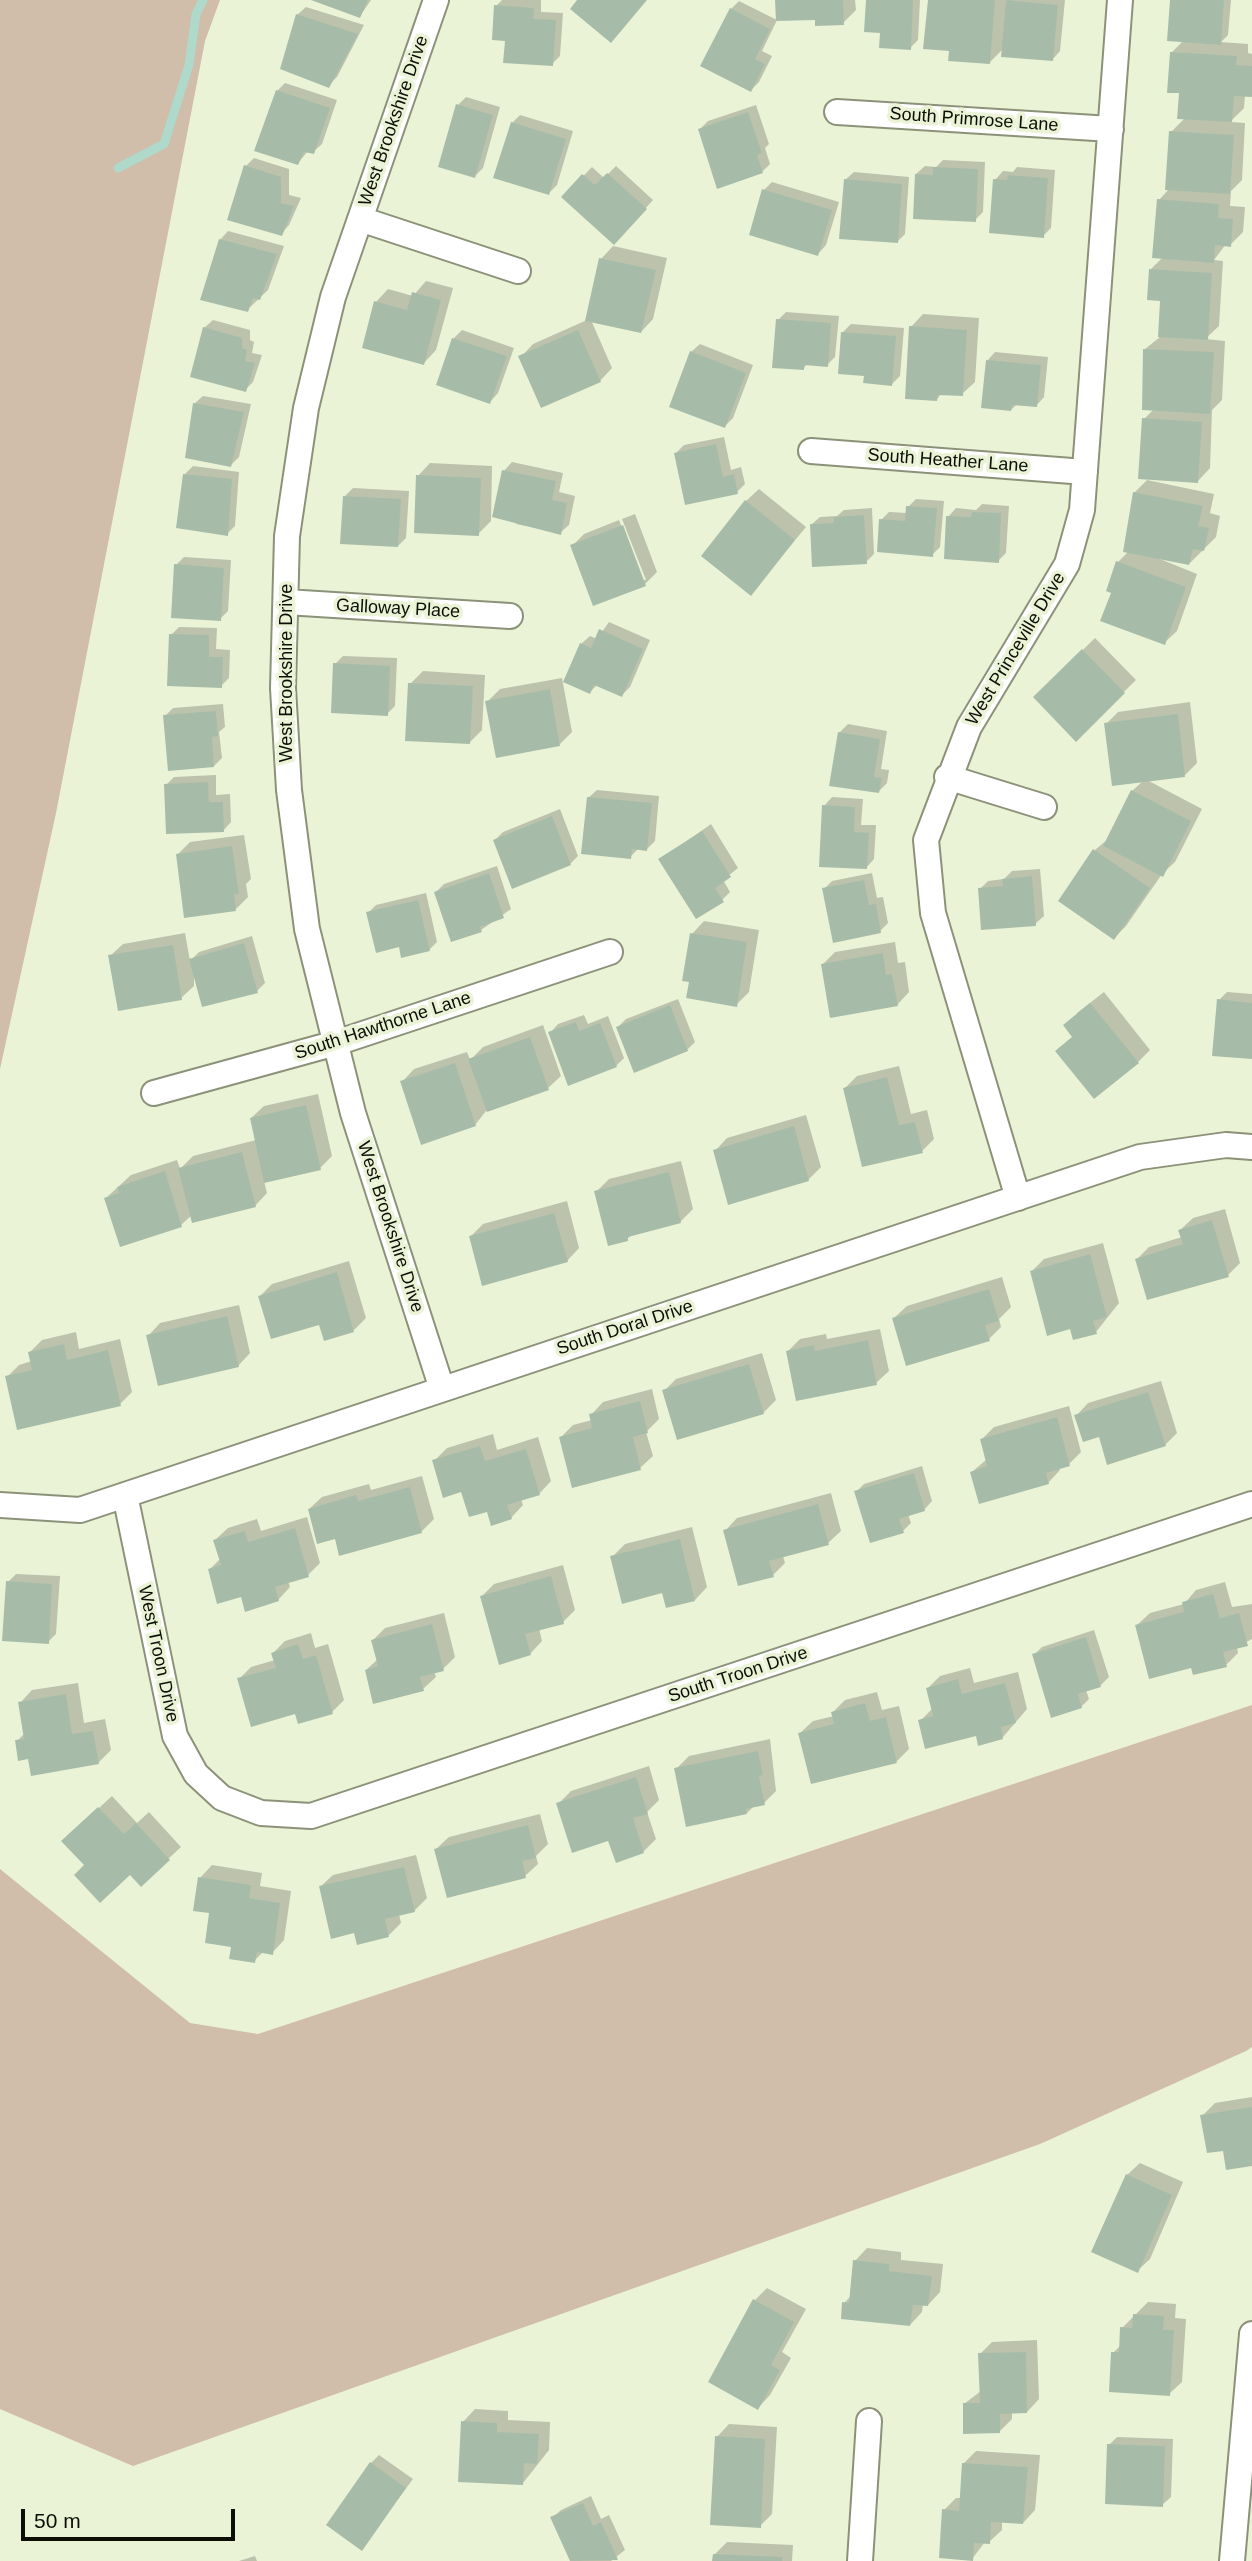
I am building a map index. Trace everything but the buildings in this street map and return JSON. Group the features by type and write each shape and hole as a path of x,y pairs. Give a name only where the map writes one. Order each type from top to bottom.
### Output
{"street":[{"name":"West Brookshire Drive","path":"436,0 334,297 306,408 287,536 283,688 289,790 307,929 353,1114 442,1390"},
{"name":"West Princeville Drive","path":"1018,1198 933,913 926,840 947,777 968,727 1067,564 1082,510 1120,0"},
{"name":"South Primrose Lane","path":"837,111 1111,129"},
{"path":"360,219 518,271"},
{"name":"South Heather Lane","path":"811,451 1085,472"},
{"name":"Galloway Place","path":"286,602 510,615"},
{"path":"947,777 1044,807"},
{"name":"South Hawthorne Lane","path":"154,1093 336,1043 610,952"},
{"name":"South Doral Drive","path":"0,1505 80,1510 1140,1157 1226,1146 1252,1147"},
{"name":"West Troon Drive","path":"124,1495 176,1735 196,1774 222,1798"},
{"name":"South Troon Drive","path":"222,1798 261,1813 311,1816 1252,1504"},
{"path":"1232,2561 1252,2334"},
{"path":"860,2561 870,2421"}],"shaded area":[{"path":"0,0 220,0 205,41 56,813 0,1069"},
{"path":"1252,1705 1252,2047 1246,2051 1040,2144 133,2466 0,2409 0,1869 190,2023 258,2034"}],"waterway":[{"path":"118,168 164,144 189,65 196,14 203,0"}]}
